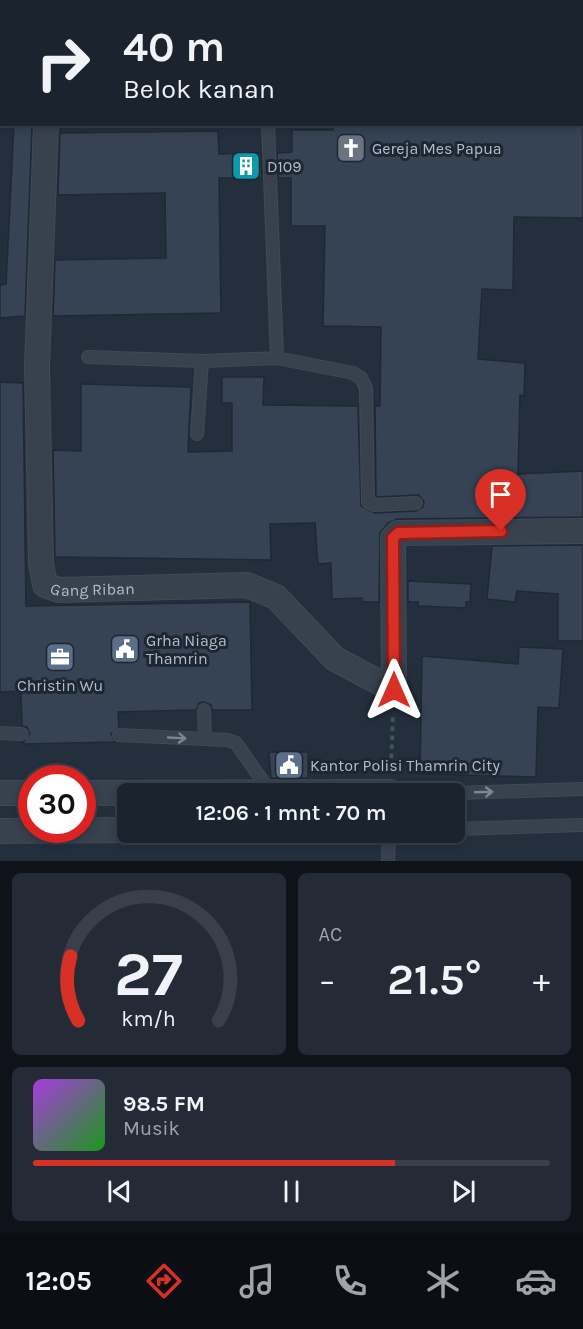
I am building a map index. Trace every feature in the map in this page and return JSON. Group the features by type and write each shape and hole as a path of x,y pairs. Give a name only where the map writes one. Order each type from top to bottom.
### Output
{"street":[{"name":"Gang Riban","path":"46,126 37,367 41,563 45,585 59,591 247,585 276,597 335,659 394,690"},
{"path":"394,690 393,538 398,533 583,531"},
{"path":"0,793 18,793"},
{"path":"96,793 117,793"},
{"path":"0,831 117,830"}],"lane":[{"path":"268,126 277,358"},
{"path":"88,357 202,361 277,358 353,373 361,378 366,388 368,502 375,505 416,503"},
{"path":"197,434 202,361"},
{"path":"204,710 205,739"},
{"path":"0,734 22,734"},
{"path":"119,735 205,739 236,743 265,783"},
{"path":"465,793 583,789"},
{"path":"465,829 583,825"},
{"path":"388,861 389,843"}],"path":[{"path":"390,783 394,690"}],"building":[{"path":"14,126 32,126 25,316 0,318 0,285 6,284"},
{"path":"333,126 583,126 583,218 514,217 513,290 482,289 478,359 525,363 524,396 520,395 518,474 583,471 583,517 397,519 388,523 380,533 379,602 362,602 362,598 332,599 331,563 318,564 315,523 270,524 271,560 55,557 53,450 81,451 81,384 191,387 188,452 232,451 232,403 222,403 222,377 264,377 263,405 358,406 361,506 375,513 416,511 423,507 424,502 419,495 376,497 375,406 380,406 381,327 323,326 325,226 291,226 291,178 278,178 277,153 292,152 292,130 333,130"},
{"path":"218,131 219,154 261,153 262,178 219,178 221,313 53,316 55,260 166,258 165,193 58,195 60,133"},
{"name":"Grha Niaga Thamrin","path":"0,382 23,383 26,606 250,602 252,710 212,710 211,705 204,702 199,703 196,710 118,712 119,727 111,734 115,742 22,744 30,734 27,727 22,726 21,691 0,692"},
{"path":"583,545 583,641 558,641 558,594 517,591 515,602 487,599 492,546"},
{"path":"408,581 471,584 470,602 466,602 466,608 418,606 418,602 408,602"},
{"path":"519,647 563,649 559,708 538,707 536,777 420,774 422,656 518,664"},
{"name":"Kantor Polisi Thamrin City","path":"269,752 308,752 308,778 271,778"}],"place":[{"name":"Gereja Mes Papua","path":"351,148"},
{"name":"D109","path":"246,166"},
{"name":"Grha Niaga Thamrin","path":"125,649"},
{"name":"Christin Wu","path":"60,657"},
{"name":"Kantor Polisi Thamrin City","path":"289,765"}],"route":[{"path":"394,690 393,538 398,533 501,531"}]}
